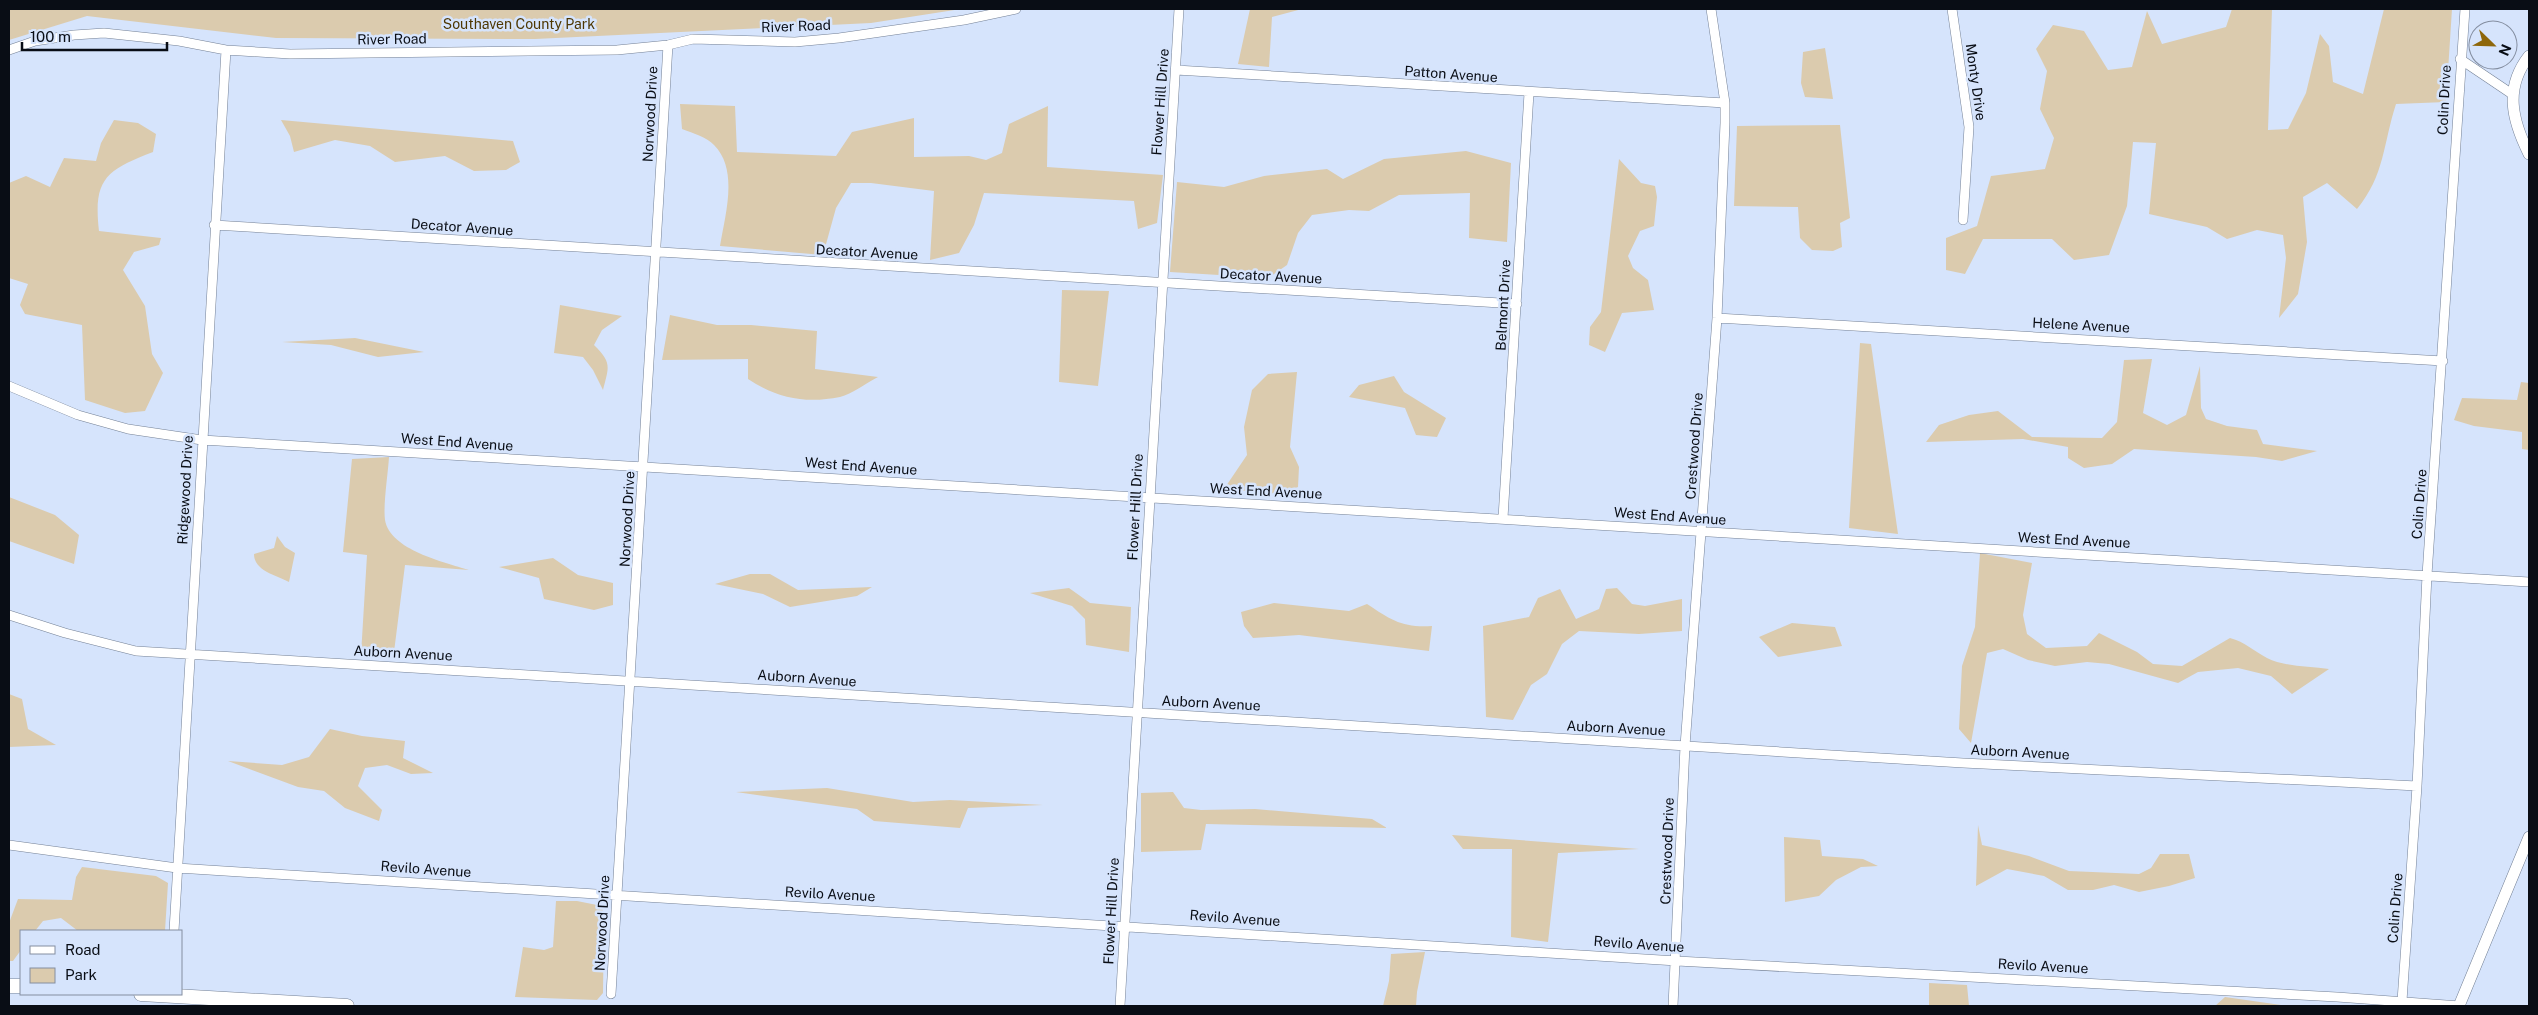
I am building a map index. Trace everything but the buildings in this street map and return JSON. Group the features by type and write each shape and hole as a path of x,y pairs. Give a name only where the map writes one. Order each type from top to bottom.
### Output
{"highway":[{"path":"147,995 170,999 347,1006"}],"main road":[{"path":"2529,56 2518,73 2512,94 2515,122 2529,154"},
{"path":"2459,1006 2529,837"}],"street":[{"name":"River Road","path":"9,50 35,41 104,33 179,41 226,50 290,54 617,50 668,45 693,39 795,42 839,38 964,20 1016,9"},
{"name":"Flower Hill Drive","path":"1120,1006 1179,9"},
{"name":"Crestwood Drive","path":"1673,1006 1677,961 1685,746 1717,318 1725,103 1711,9"},
{"name":"Monty Drive","path":"1952,9 1969,127 1962,220"},
{"name":"Colin Drive","path":"2402,1001 2417,786 2427,575 2443,361 2460,59 2465,9"},
{"name":"Norwood Drive","path":"611,994 668,45"},
{"name":"Ridgewood Drive","path":"174,930 214,225 226,50"},
{"path":"2460,59 2512,94"},
{"name":"Patton Avenue","path":"1176,70 1528,93 1725,103"},
{"name":"Belmont Drive","path":"1504,518 1528,93"},
{"name":"Decator Avenue","path":"214,225 1517,304"},
{"name":"Helene Avenue","path":"1717,318 2443,361"},
{"name":"West End Avenue","path":"9,386 78,416 128,429 202,440 1504,518 1701,532 1899,542 2529,582"},
{"name":"Auborn Avenue","path":"9,615 65,633 136,651 1963,763 2417,786"},
{"name":"Revilo Avenue","path":"9,845 177,868 1124,925 1677,961 1896,971 2459,1006"}],"green space":[{"name":"Southaven County Park","path":"9,9 961,9 871,23 535,39 276,38 87,16 9,40"},
{"path":"1250,9 1302,9 1272,17 1269,67 1238,64"},
{"path":"2232,9 2272,9 2268,130 2288,129 2306,93 2320,34 2329,46 2333,82 2363,94 2384,9 2452,9 2446,102 2396,104 2378,171 2373,184 2357,209 2327,183 2303,197 2307,242 2298,294 2279,318 2286,258 2283,235 2257,230 2227,239 2207,227 2149,214 2156,143 2133,142 2127,206 2109,255 2074,260 2052,239 1983,239 1965,274 1946,270 1946,238 1977,226 1991,176 2045,169 2054,138 2040,109 2047,71 2036,49 2053,25 2084,31 2108,70 2132,67 2147,11 2162,44 2226,27"},
{"path":"1825,48 1833,99 1805,97 1801,83 1803,52"},
{"path":"680,104 735,106 737,152 836,156 852,132 914,118 914,157 969,156 986,160 1002,153 1009,124 1048,106 1047,167 1163,175 1157,223 1138,229 1134,201 984,193 974,225 959,253 930,260 934,191 871,183 851,183 836,208 823,255 720,246 727,207 728,180 726,167 722,155 711,142 682,129"},
{"path":"114,120 138,123 156,134 153,152 124,165 106,179 98,199 99,231 161,238 159,245 134,252 123,270 145,306 152,354 163,373 145,411 125,413 85,400 82,325 25,314 20,305 28,284 9,278 9,183 26,176 50,187 64,158 96,161 101,143"},
{"path":"281,120 513,141 520,162 506,170 474,171 445,156 395,162 370,146 335,140 294,152 290,136"},
{"path":"1840,125 1850,218 1840,223 1842,247 1833,251 1812,250 1800,238 1798,207 1734,206 1737,126"},
{"path":"1466,151 1511,163 1507,242 1469,238 1470,193 1399,195 1369,211 1349,210 1312,215 1298,233 1287,265 1268,278 1170,272 1177,182 1224,187 1264,176 1327,169 1343,179 1384,159"},
{"path":"1619,159 1641,183 1655,186 1657,197 1654,226 1640,231 1628,256 1633,268 1648,280 1654,310 1622,313 1605,352 1589,345 1590,327 1601,312"},
{"path":"1062,290 1109,291 1098,386 1059,382"},
{"path":"560,305 622,316 602,330 594,345 604,356 608,365 603,390 593,370 583,357 554,353"},
{"path":"670,315 717,325 751,325 817,331 815,369 878,377 845,396 815,400 792,398 759,386 748,379 748,359 662,360"},
{"path":"355,338 424,352 378,357 331,345 282,342"},
{"path":"1860,343 1871,344 1898,534 1849,528"},
{"path":"2152,359 2143,413 2167,425 2186,415 2200,366 2201,408 2206,419 2227,426 2257,430 2263,444 2317,451 2282,461 2256,457 2134,449 2112,464 2084,468 2068,458 2068,447 2023,439 1926,442 1939,425 1969,415 1998,411 2032,437 2102,438 2117,422 2124,360"},
{"path":"1297,372 1290,447 1299,467 1298,487 1281,494 1224,489 1247,455 1244,427 1252,390 1268,374"},
{"path":"1394,376 1404,392 1446,418 1437,437 1416,435 1405,408 1349,397 1359,385"},
{"path":"2521,382 2529,383 2529,450 2522,449 2522,432 2474,426 2454,420 2462,398 2517,400"},
{"path":"389,457 385,520 389,530 407,547 419,553 469,570 405,565 394,652 361,655 367,555 343,552 352,459"},
{"path":"9,497 55,515 79,535 74,564 9,541"},
{"path":"277,536 285,547 295,553 289,582 267,572 255,560 254,554 274,548"},
{"path":"1980,553 2032,563 2023,615 2027,634 2046,648 2087,646 2099,633 2137,652 2153,664 2182,666 2230,638 2274,661 2289,665 2329,669 2292,694 2271,676 2238,668 2198,672 2178,683 2109,664 2087,662 2055,666 2028,660 2003,649 1987,653 1971,743 1959,729 1962,666 1975,627"},
{"path":"553,558 578,575 613,583 613,605 594,610 544,599 539,578 499,567"},
{"path":"750,574 770,574 798,590 872,587 857,596 790,607 763,594 715,584"},
{"path":"1069,588 1090,603 1131,607 1129,652 1086,645 1085,619 1072,606 1030,593"},
{"path":"1617,588 1632,604 1645,606 1682,599 1682,631 1639,634 1579,631 1562,644 1547,674 1531,685 1513,720 1486,717 1483,626 1529,617 1538,598 1560,589 1576,619 1599,609 1606,589"},
{"path":"1274,603 1349,611 1367,604 1398,622 1413,626 1432,626 1429,651 1299,635 1253,638 1244,626 1241,612"},
{"path":"1792,623 1835,627 1842,646 1778,657 1759,637"},
{"path":"9,694 22,699 28,729 56,745 9,747"},
{"path":"330,729 362,736 405,741 403,758 433,773 411,774 387,765 365,768 358,786 382,810 379,821 345,808 324,791 298,787 228,761 282,765 309,757"},
{"path":"827,788 913,802 950,800 1043,805 968,808 960,828 874,821 857,809 736,792"},
{"path":"1173,792 1184,808 1201,810 1255,809 1372,819 1387,828 1206,824 1201,850 1141,852 1141,793"},
{"path":"1978,825 1982,845 2029,856 2069,871 2139,874 2151,868 2160,854 2189,854 2195,878 2139,892 2114,885 2093,890 2068,890 2044,876 2007,869 1976,886"},
{"path":"1452,835 1639,849 1558,853 1548,942 1511,937 1512,849 1463,849"},
{"path":"1784,837 1820,840 1822,856 1863,859 1878,866 1861,867 1836,880 1819,896 1785,902"},
{"path":"82,867 156,876 168,883 165,930 77,930 61,918 43,921 36,930 20,930 20,951 13,961 9,961 9,923 18,899 72,900 76,877"},
{"path":"556,901 577,901 602,906 604,917 603,993 597,1000 515,997 523,947 544,950 553,947"},
{"path":"1425,952 1416,1006 1383,1006 1389,981 1391,954"},
{"path":"1929,983 1967,985 1969,1006 1929,1006"},
{"path":"2225,997 2288,1006 2215,1006"}]}
